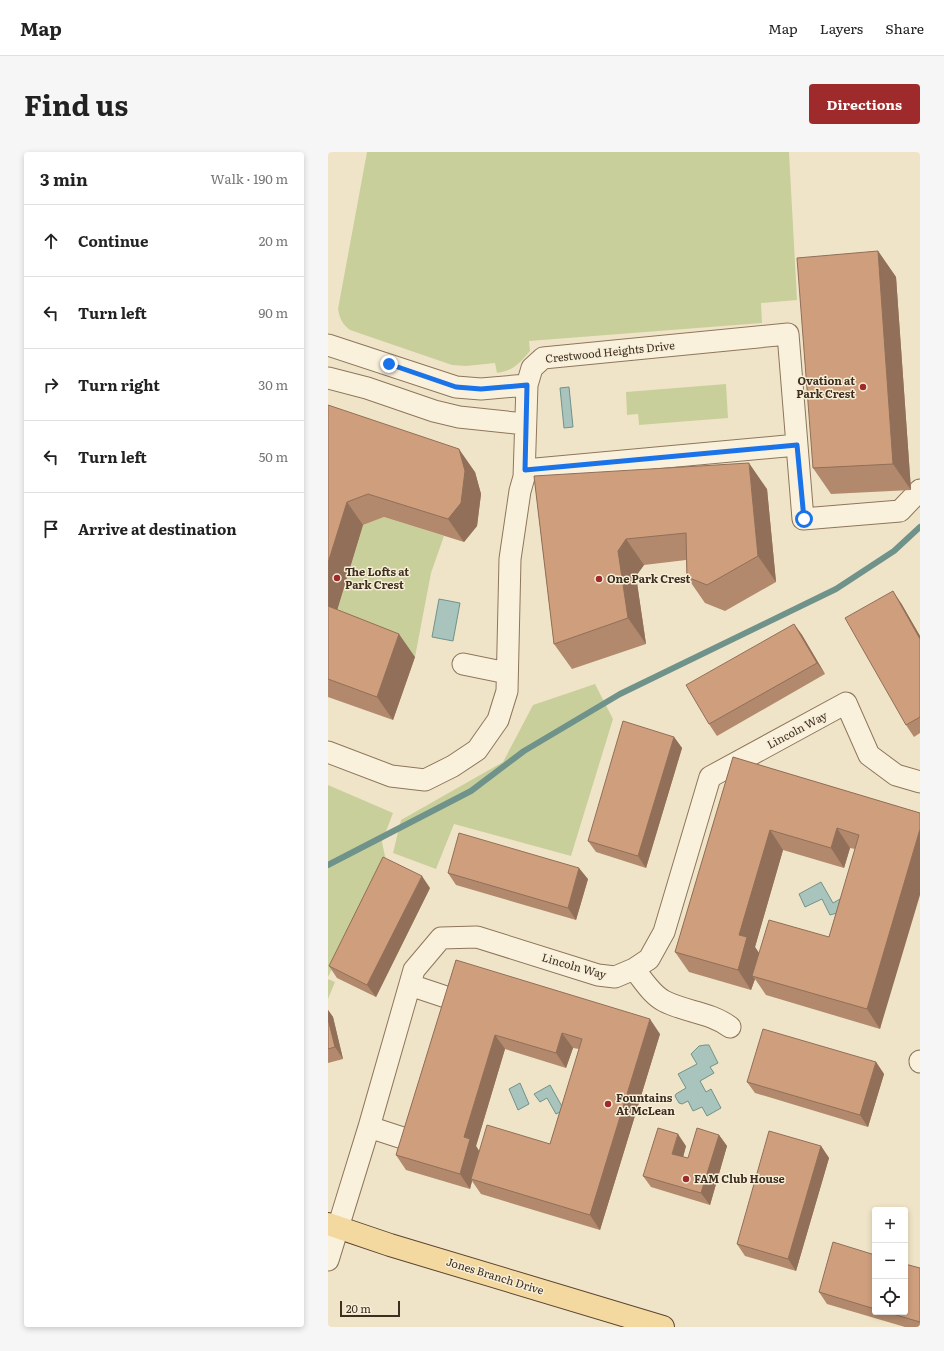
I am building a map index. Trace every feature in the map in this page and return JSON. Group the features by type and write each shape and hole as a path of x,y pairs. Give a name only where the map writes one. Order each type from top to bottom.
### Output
{"main road":[{"name":"Jones Branch Drive","path":"333,1225 390,1245 663,1327"}],"street":[{"name":"Crestwood Heights Drive","path":"328,752 391,776 425,780 453,766 477,750 498,720 507,690 510,559 520,490 525,470 527,385 532,368 543,358 788,334 804,519 900,511 920,490"},
{"path":"328,345 456,387 481,389 527,385"},
{"path":"328,378 367,388 434,411 459,417 525,424"},
{"path":"525,470 797,445"},
{"path":"463,664 507,673"},
{"name":"Lincoln Way","path":"328,1260 333,1225 369,1127 414,970 441,938 477,937 598,975 615,977 634,969 649,959 664,932 710,777 846,703 869,755 896,775 920,782"},
{"path":"706,792 726,798"},
{"path":"664,932 684,938"},
{"path":"634,969 651,990 662,1000 720,1020 730,1027"},
{"path":"410,986 458,1001"},
{"path":"369,1127 415,1142"}],"green space":[{"path":"367,152 789,152 797,300 761,303 762,323 529,341 530,351 516,366 497,373 495,363 466,366 452,365 350,330 342,321 338,309"},
{"path":"726,384 728,418 639,425 638,414 627,415 626,392"},
{"path":"384,517 444,536 431,573 415,657 342,628 336,614 363,525"},
{"path":"595,684 613,719 571,856 454,824 436,869 393,853 401,820 503,762 533,705"},
{"path":"328,785 393,813 382,842 386,861 328,977"},
{"path":"328,979 335,982 328,999"}],"water":[{"path":"569,387 573,427 564,428 560,388"},
{"path":"439,599 460,603 453,641 432,637"},
{"path":"821,882 833,903 840,899 837,913 830,915 822,899 805,907 799,894"},
{"path":"709,1045 718,1063 710,1067 714,1073 700,1081 706,1092 711,1089 721,1108 707,1116 702,1107 693,1111 688,1101 682,1104 679,1103 675,1096 686,1088 678,1074 697,1064 691,1054 699,1046"},
{"path":"520,1083 529,1104 518,1110 509,1089"},
{"path":"550,1085 564,1110 556,1114 547,1098 540,1102 534,1094"}],"building":[{"name":"Ovation at Park Crest","path":"878,251 893,464 813,468 797,258"},
{"path":"328,405 459,449 465,471 461,503 448,519 368,494 347,502 328,563"},
{"name":"One Park Crest","path":"749,463 758,556 707,585 687,577 686,533 626,539 618,551 628,618 554,644 534,476"},
{"path":"893,591 920,639 920,717 906,725 845,618"},
{"path":"328,606 399,634 377,697 328,679"},
{"path":"794,624 817,663 709,724 686,685"},
{"path":"623,721 674,737 638,856 588,841"},
{"path":"733,757 920,813 920,829 867,1009 752,976 769,920 829,937 859,835 837,828 831,848 770,830 739,935 747,937 738,970 675,952"},
{"path":"459,833 579,868 568,908 448,873"},
{"path":"383,857 422,876 367,985 329,966"},
{"name":"Fountains At McLean","path":"456,960 650,1019 590,1215 471,1179 487,1125 550,1144 582,1039 562,1033 556,1053 495,1035 464,1137 470,1139 460,1174 396,1155"},
{"path":"328,1019 335,1047 328,1049"},
{"path":"763,1029 876,1062 860,1115 747,1082"},
{"path":"658,1128 678,1134 672,1154 688,1158 697,1128 719,1135 701,1193 643,1176"},
{"path":"769,1131 821,1146 788,1259 737,1244"},
{"path":"833,1242 872,1254 872,1308 819,1292"},
{"path":"908,1265 920,1268 920,1322 896,1315 908,1315"}],"waterway":[{"path":"328,865 471,791 524,751 620,694 836,589 894,551 920,527"}],"place":[{"name":"Ovation at Park Crest","path":"863,387"},
{"name":"The Lofts at Park Crest","path":"337,578"},
{"name":"One Park Crest","path":"599,579"},
{"name":"Fountains At McLean","path":"608,1104"},
{"name":"FAM Club House","path":"686,1179"}],"route":[{"path":"389,364 456,387 481,389 527,385 525,470 797,445 804,519"}]}
